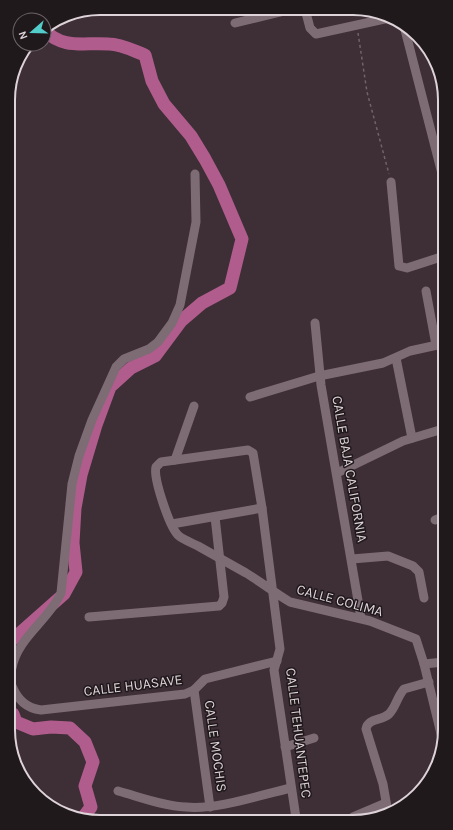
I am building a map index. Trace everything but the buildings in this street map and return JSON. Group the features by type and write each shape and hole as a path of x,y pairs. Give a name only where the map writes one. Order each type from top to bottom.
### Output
{"street":[{"path":"234,23 268,15"},
{"path":"307,15 310,28 316,34 382,20"},
{"path":"406,34 438,158"},
{"path":"15,659 18,650 53,607 61,593 75,470 92,420 112,373 124,359 154,346 168,330 177,314 196,228 197,209 195,174"},
{"path":"391,182 399,266 407,268 438,258"},
{"path":"426,291 438,340"},
{"name":"CALLE BAJA CALIFORNIA","path":"315,323 319,376 352,559 361,618"},
{"path":"250,397 319,376 374,365 396,358 410,351 438,344"},
{"path":"396,358 412,438"},
{"path":"194,406 175,460 161,462 156,467 154,472 160,494 172,524 262,508"},
{"path":"337,473 412,438 438,430"},
{"name":"CALLE TEHUANTEPEC","path":"175,460 252,450 255,458 280,649 274,670 296,815"},
{"path":"89,617 219,606 224,601 215,517"},
{"name":"CALLE COLIMA","path":"172,524 179,535 290,602 361,618 413,636 418,642 438,722"},
{"path":"352,559 388,556 413,566 420,572 424,598"},
{"name":"CALLE HUASAVE","path":"15,691 20,700 26,706 41,710 185,694 194,690 204,679 277,661"},
{"path":"424,664 438,663"},
{"path":"387,808 383,784 366,729 369,722 390,714 404,689 428,682"},
{"name":"CALLE MOCHIS","path":"194,690 210,807"},
{"path":"285,747 314,738"},
{"path":"118,791 176,806 210,807 291,788"},
{"path":"359,815 386,803"}],"path":[{"path":"357,25 367,92 391,182"}],"waterway":[{"path":"15,637 64,594 76,572 73,543 75,508 81,475 96,425 110,387 131,368 155,356 181,321 202,303 230,288 242,239 219,185 205,159 191,136 164,104 152,81 145,55 114,44 67,43 52,36"},
{"path":"15,719 16,722 33,729 51,727 70,728 85,742 93,762 85,786 91,807 86,813"}]}
